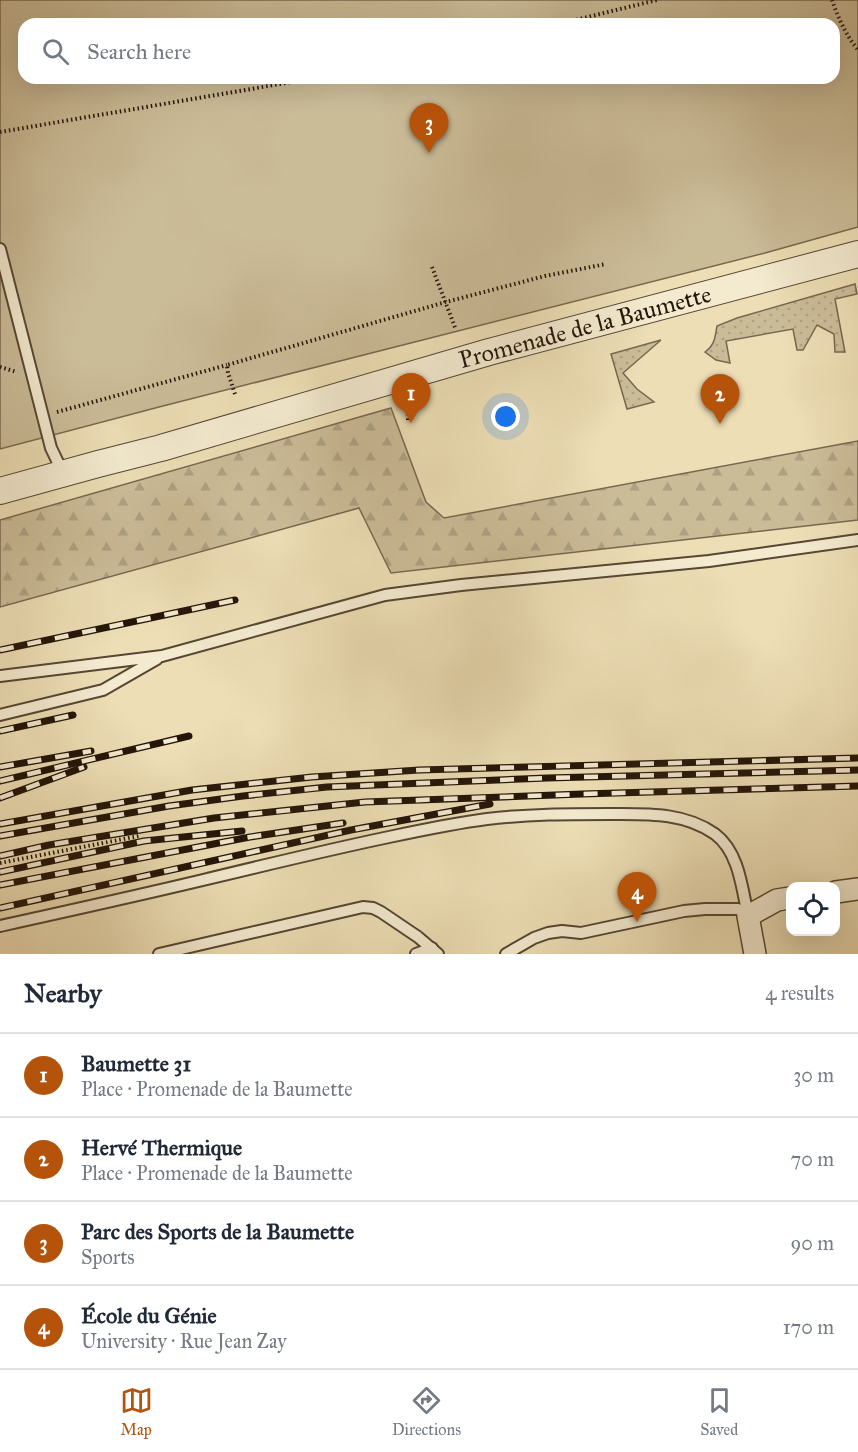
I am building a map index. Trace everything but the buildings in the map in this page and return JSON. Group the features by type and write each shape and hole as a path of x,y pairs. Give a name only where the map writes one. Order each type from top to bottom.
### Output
{"street":[{"name":"Promenade de la Baumette","path":"0,491 161,448 489,352 858,254"},
{"path":"840,891 858,889"},
{"path":"755,954 748,916 777,900 786,899"}],"lane":[{"path":"0,249 42,416 51,448 63,474"},
{"path":"0,676 162,656 385,595 461,585 709,561 858,540"},
{"path":"0,715 103,690 162,656"},
{"path":"0,926 421,830 487,819 569,814 656,814 693,822 714,833 729,848 734,857 748,916"},
{"path":"159,954 363,907 381,912 435,951"},
{"path":"507,954 525,950 534,938 548,933 562,931 581,933 684,911 738,909 748,916"},
{"path":"416,954 435,951"}],"path":[{"path":"584,18 657,0"},
{"path":"832,0 838,18"},
{"path":"840,21 858,50"},
{"path":"0,132 280,84"},
{"path":"42,416 446,302 545,276 606,264"},
{"path":"432,267 456,330"},
{"path":"227,365 235,394"},
{"path":"408,411 408,420"},
{"path":"0,863 139,836"}],"green space":[{"path":"0,0 858,0 858,227 765,253 0,449"},
{"path":"855,284 857,294 835,299 845,352 835,352 834,334 817,325 803,350 797,350 793,329 726,341 730,363 716,360 705,352 713,344 717,326 737,318"},
{"path":"661,340 623,373 637,389 654,402 627,409 611,354"},
{"path":"391,408 426,502 444,518 858,441 858,520 391,573 359,508 0,607 0,520"}],"railway":[{"path":"0,650 235,600"},
{"path":"0,731 73,715"},
{"path":"0,781 189,736"},
{"path":"0,767 91,751"},
{"path":"0,824 192,790 312,777 419,770 858,758"},
{"path":"0,798 84,767"},
{"path":"0,836 169,806 327,787 547,778 858,770"},
{"path":"0,856 49,845 214,818 365,802 858,786"},
{"path":"0,908 351,830 490,804"},
{"path":"0,885 250,837 343,823"},
{"path":"0,872 144,841 242,831"}],"place":[{"name":"Parc des Sports de la Baumette","path":"429,153"},
{"name":"Baumette 31","path":"411,423"},
{"name":"Hervé Thermique","path":"720,424"},
{"name":"École du Génie","path":"637,922"}]}
